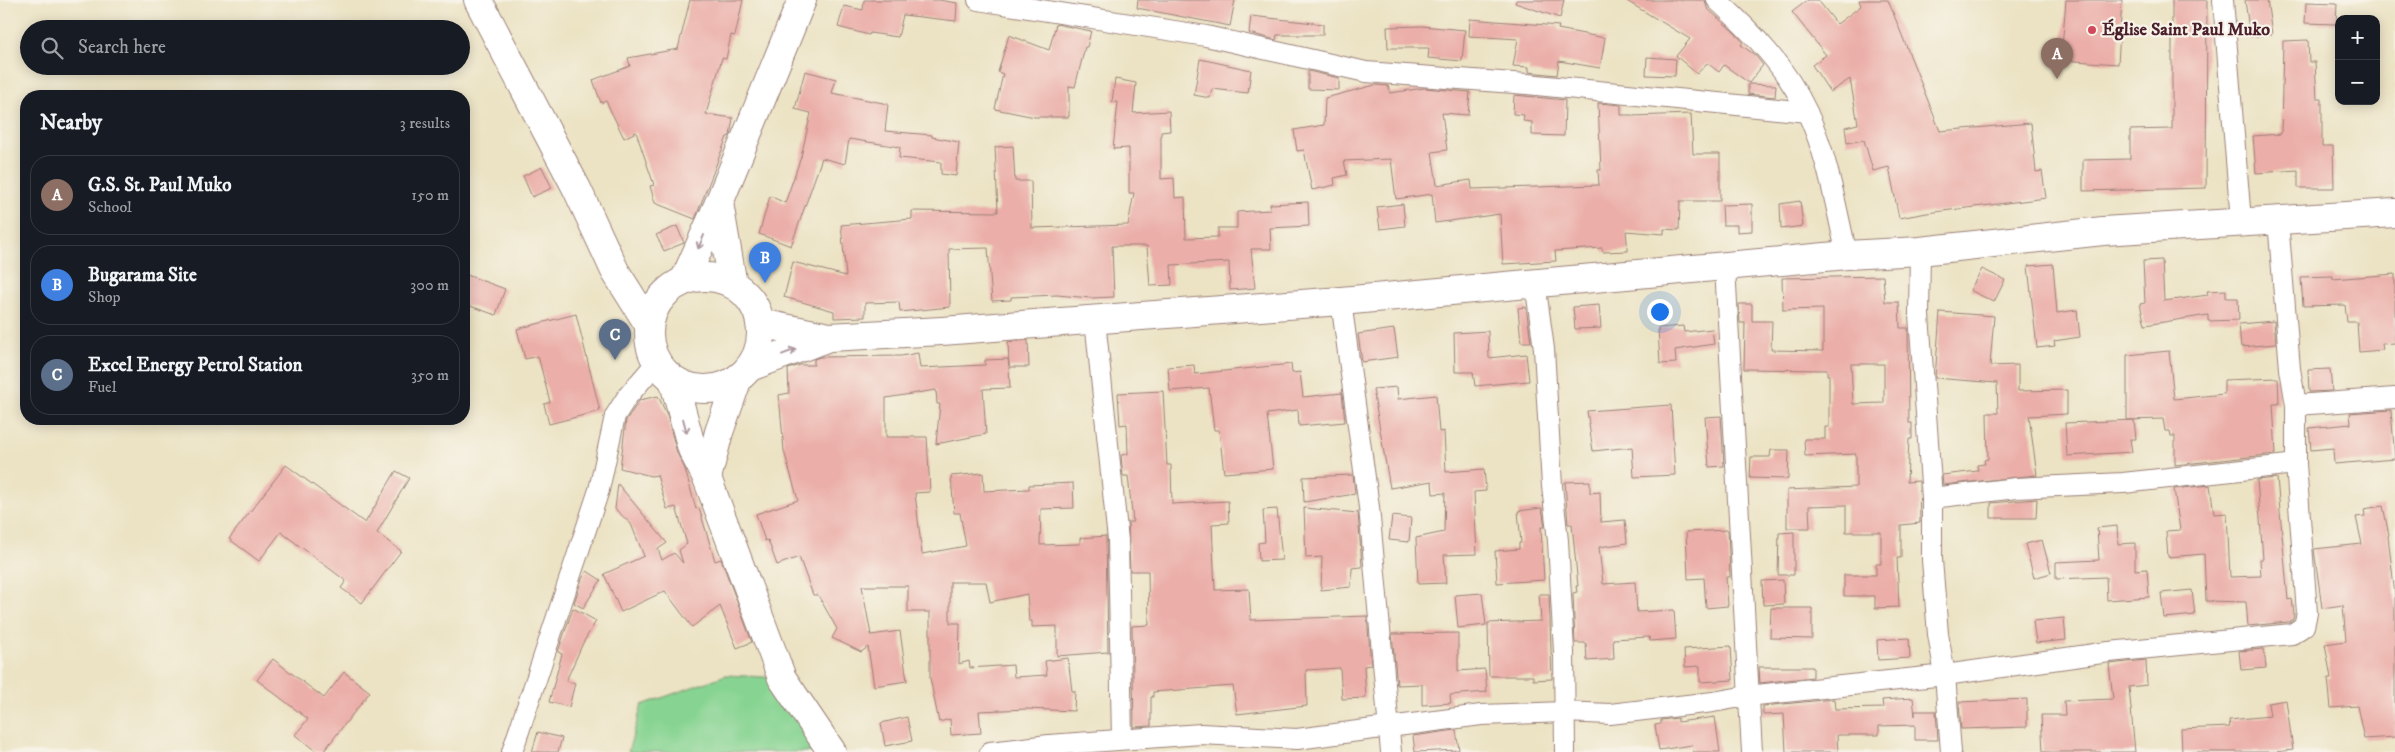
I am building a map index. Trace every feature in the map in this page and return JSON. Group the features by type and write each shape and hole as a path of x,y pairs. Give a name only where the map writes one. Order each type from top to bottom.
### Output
{"main road":[{"path":"478,0 576,188 615,271 649,325"},
{"path":"684,282 719,203 802,0"},
{"path":"719,203 733,285"},
{"path":"760,323 829,338 1341,301 1847,255 1920,252 2103,231 2395,213"},
{"path":"707,478 719,432 744,373 760,346 758,313 748,297 733,285 709,278 684,282 674,287 658,303 649,325 650,344 665,370 692,449 707,478 782,678 832,752"},
{"path":"665,370 690,387 710,389 730,384 744,373 829,338"}],"street":[{"path":"978,0 1206,36 1366,72 1527,84 1808,112"},
{"path":"2223,0 2241,221"},
{"path":"1729,4 1790,82 1808,112 1827,171 1847,255"},
{"path":"990,752 1122,739 1201,734 1297,739 1481,715 1564,712 1610,714 1713,702 1747,696 1945,675 2109,652 2292,634 2304,626 2307,613 2296,464 2296,405 2290,369 2278,220"},
{"path":"1920,252 1919,315 1932,498 1932,560 1938,634 1945,675 1951,752"},
{"path":"1725,267 1747,696 1752,752"},
{"path":"1535,282 1544,349 1552,486 1558,541 1564,652 1566,752"},
{"path":"1341,301 1368,498 1391,752"},
{"path":"1095,320 1118,540 1122,739"},
{"path":"512,752 599,490 615,416 627,397 665,370"},
{"path":"2296,405 2395,398"},
{"path":"1932,498 2016,488 2123,483 2296,464"}],"green space":[{"path":"726,675 782,678 832,752 628,752 642,705"}],"building":[{"path":"690,0 743,0 735,36 731,35 726,59 722,58 706,114 733,118 730,136 727,137 695,219 655,203 650,186 654,185 636,132 624,138 606,101 601,103 593,80 630,66 628,58 678,49"},
{"path":"864,0 939,0 957,3 956,21 903,15 898,37 870,33 869,35 838,27 844,6 863,10"},
{"path":"1138,0 1235,0 1230,26 1137,8"},
{"path":"1516,0 1564,0 1560,18 1515,3"},
{"path":"1625,0 1705,0 1707,8 1735,33 1743,42 1741,45 1755,55 1763,65 1749,83 1724,65 1719,72 1707,63 1697,74 1676,56 1690,39"},
{"path":"1808,0 1818,0 1837,24 1861,6 1859,0 1888,0 1940,131 2031,123 2036,172 2042,171 2046,198 1899,218 1889,167 1873,171 1864,140 1847,143 1845,127 1858,124 1850,79 1830,92 1812,65 1826,55 1792,12"},
{"name":"Église Saint Paul Muko","path":"2066,0 2122,0 2118,64 2061,60"},
{"path":"2172,0 2207,0 2206,188 2083,191 2083,160 2130,159 2130,130 2172,129"},
{"path":"2245,0 2267,0 2272,34 2250,37"},
{"path":"2306,2 2337,3 2335,24 2305,23"},
{"path":"1251,16 1323,24 1323,35 1277,35 1276,40 1249,33"},
{"path":"1470,19 1559,26 1558,29 1605,38 1600,68 1559,61 1557,75 1529,72 1529,67 1513,66 1518,39 1469,36"},
{"path":"1056,24 1091,31 1075,87 1069,86 1069,117 1035,117 995,109 1003,74 998,72 1009,35 1049,50"},
{"path":"1422,26 1465,30 1462,61 1428,58 1429,48 1388,48 1387,27"},
{"path":"2308,40 2309,62 2315,62 2317,99 2322,99 2322,146 2333,146 2334,188 2298,188 2298,170 2256,173 2253,136 2281,134 2283,41"},
{"path":"1647,57 1676,59 1675,76 1646,75"},
{"path":"1200,59 1251,70 1248,93 1212,89 1210,98 1194,95"},
{"path":"805,71 836,79 832,93 888,104 885,131 932,135 932,137 959,142 956,176 941,174 941,162 899,158 900,147 849,139 845,164 822,158 791,246 759,234 770,196 785,203 801,157 811,113 795,109"},
{"path":"1308,71 1339,78 1339,90 1308,89"},
{"path":"1115,79 1136,83 1133,113 1169,111 1170,131 1161,132 1161,179 1174,178 1175,198 1185,197 1186,238 1218,237 1218,228 1237,228 1237,212 1270,210 1270,204 1308,202 1309,226 1270,228 1271,249 1251,249 1255,288 1230,290 1229,262 1171,265 1172,285 1150,286 1147,246 1112,246 1114,297 1091,298 1057,295 1011,297 1011,300 992,301 988,248 949,249 950,307 900,312 899,302 865,303 865,317 834,318 834,311 784,297 793,262 846,276 841,225 912,219 912,211 998,212 995,147 1013,146 1015,181 1031,181 1032,228 1128,225 1134,193 1129,193 1129,148 1113,149 1118,102 1112,102"},
{"path":"1748,84 1776,85 1775,97 1748,94"},
{"path":"1375,85 1388,86 1390,93 1424,88 1470,92 1468,115 1442,113 1447,150 1432,152 1437,185 1471,180 1472,189 1599,185 1598,170 1601,170 1598,103 1621,105 1621,115 1691,114 1693,154 1720,154 1720,201 1680,201 1679,230 1664,229 1664,234 1626,231 1628,251 1603,252 1602,248 1555,251 1556,261 1503,264 1500,214 1435,223 1432,194 1396,199 1391,159 1344,161 1347,175 1334,178 1335,185 1312,190 1304,150 1297,151 1294,130 1324,125 1325,98"},
{"path":"1514,95 1565,100 1564,136 1532,135 1532,122 1523,121 1524,115 1513,114"},
{"path":"542,167 552,188 532,197 523,176"},
{"path":"1800,201 1803,226 1781,229 1780,204"},
{"path":"1403,204 1405,226 1380,229 1377,207"},
{"path":"1752,204 1752,231 1737,232 1737,225 1723,225 1722,205"},
{"path":"677,226 684,243 664,251 656,235"},
{"path":"2162,260 2164,301 2208,295 2207,291 2226,290 2226,298 2238,298 2239,320 2208,321 2208,315 2145,325 2140,304 2145,303 2143,261"},
{"path":"2053,264 2057,313 2077,310 2080,337 2054,341 2055,346 2037,348 2028,266"},
{"path":"1982,269 2005,280 1994,302 1970,290"},
{"path":"2395,274 2395,343 2382,344 2383,350 2359,352 2357,322 2347,322 2345,305 2303,306 2301,277 2333,276 2333,279"},
{"path":"470,276 505,289 496,315 470,306"},
{"path":"1883,276 1885,302 1899,302 1900,328 1908,328 1909,423 1912,423 1912,439 1909,439 1907,482 1919,481 1920,523 1901,525 1901,558 1897,558 1899,607 1875,608 1875,596 1844,596 1844,575 1876,575 1876,564 1881,564 1881,532 1846,532 1846,505 1809,506 1810,528 1787,528 1787,490 1856,487 1856,454 1805,456 1804,439 1825,439 1825,427 1829,427 1829,375 1827,375 1827,370 1744,369 1745,323 1740,323 1739,304 1752,304 1752,321 1772,321 1771,350 1823,351 1823,309 1783,310 1782,278","holes":["1851,364 1884,364 1884,403 1853,404"]},
{"path":"1599,305 1601,328 1575,329 1573,307"},
{"path":"1526,307 1531,342 1521,342 1518,308"},
{"path":"1940,312 1994,316 1990,366 2018,365 2018,391 2067,390 2067,414 2029,416 2037,475 1943,485 1942,475 1978,471 1977,465 1985,464 1984,460 1988,459 1987,413 1998,413 1997,383 1935,378"},
{"path":"576,314 600,411 549,424 544,404 550,402 538,356 525,359 517,329"},
{"path":"2274,321 2276,344 2241,347 2239,324"},
{"path":"1683,326 1684,332 1712,329 1714,344 1675,350 1676,363 1660,364 1658,328"},
{"path":"1394,329 1398,357 1362,362 1358,334"},
{"path":"1488,331 1489,358 1526,354 1529,381 1475,386 1473,372 1455,372 1454,333"},
{"path":"1028,340 1029,367 1009,367 1010,388 983,389 986,434 936,444 940,404 937,404 936,390 886,398 886,437 927,437 930,492 915,493 922,554 966,546 960,513 954,513 951,476 983,473 984,491 1029,489 1029,485 1073,483 1074,508 1041,509 1040,545 1080,544 1080,538 1106,536 1108,652 1057,656 1057,626 1032,627 1032,621 1029,621 1027,594 990,602 986,582 950,582 950,623 960,623 959,664 969,661 970,668 1013,665 1014,677 1047,675 1045,661 1068,658 1072,691 1075,691 1074,711 1027,709 979,711 981,733 951,735 950,719 939,722 930,678 930,612 908,612 908,586 862,586 871,635 900,631 907,681 874,686 868,647 861,652 832,638 837,629 818,595 813,595 799,557 777,565 768,540 765,541 756,514 798,500 784,451 779,395 789,393 788,369 800,365 814,365 814,359 820,357 901,356 918,353 920,368 985,365 985,360 1008,359 1009,366 1008,342"},
{"path":"2169,351 2174,399 2224,394 2224,380 2278,378 2279,404 2273,404 2276,454 2175,465 2175,436 2171,436 2170,431 2165,431 2163,419 2127,420 2127,355"},
{"path":"1291,364 1292,373 1300,372 1303,397 1342,393 1345,422 1299,426 1298,410 1267,414 1273,469 1224,473 1219,430 1214,430 1209,388 1170,391 1168,367 1194,365 1195,374"},
{"path":"2330,369 2332,391 2309,392 2308,370"},
{"path":"1397,387 1398,399 1436,395 1439,432 1444,431 1446,472 1484,469 1486,491 1474,492 1477,554 1444,555 1446,583 1418,584 1416,538 1444,532 1445,493 1433,494 1432,481 1390,488 1373,389"},
{"path":"1163,391 1167,465 1171,465 1172,504 1228,501 1229,523 1212,524 1215,590 1249,589 1251,620 1367,616 1371,665 1364,666 1366,698 1342,699 1340,668 1306,670 1307,706 1237,714 1233,686 1153,692 1153,697 1151,697 1151,726 1134,727 1132,626 1149,625 1148,571 1130,571 1128,522 1133,522 1128,476 1123,476 1121,455 1128,454 1127,424 1120,425 1118,393"},
{"path":"658,396 667,415 677,453 685,469 696,509 699,508 715,561 721,559 752,642 737,648 720,606 692,627 665,591 621,612 604,574 644,556 631,524 615,509 618,484 667,543 658,549 662,560 674,553 683,563 679,550 687,544 676,507 667,509 657,475 651,476 620,468 626,420 640,400"},
{"path":"1671,405 1675,475 1634,477 1632,447 1593,451 1587,411"},
{"path":"2391,410 2395,459 2334,464 2333,448 2311,450 2309,428 2351,424 2350,413"},
{"path":"1721,416 1724,466 1709,467 1705,417"},
{"path":"2134,420 2136,439 2130,439 2132,452 2067,456 2065,423"},
{"path":"1771,450 1789,450 1788,479 1750,478 1751,457 1770,457"},
{"path":"286,465 365,523 396,471 409,478 377,533 401,551 362,603 341,588 346,581 281,532 259,561 229,539"},
{"path":"1353,475 1355,494 1304,502 1303,477"},
{"path":"2277,478 2288,600 2292,599 2294,614 2293,619 2288,622 2248,626 2246,602 2206,601 2204,554 2168,557 2166,531 2180,530 2174,489 2210,485 2214,514 2227,513 2230,577 2261,576 2260,559 2263,559 2257,480"},
{"path":"1590,481 1590,493 1600,492 1601,522 1625,520 1627,543 1599,547 1603,584 1635,582 1637,612 1674,610 1676,639 1650,641 1649,637 1613,639 1614,659 1587,661 1586,643 1575,643 1573,593 1577,592 1576,586 1578,586 1572,524 1568,524 1565,482"},
{"path":"2037,499 2036,518 1991,518 1991,503"},
{"path":"2383,506 2389,535 2395,595 2395,737 2364,739 2357,706 2331,708 2328,678 2331,678 2325,644 2346,641 2343,605 2322,608 2314,549 2362,544 2356,517 2365,516 2364,509"},
{"path":"1304,508 1358,513 1362,567 1352,568 1351,587 1321,590 1322,557 1306,558"},
{"path":"1542,508 1545,527 1541,527 1544,580 1497,583 1495,551 1519,549 1519,543 1521,543 1518,511"},
{"path":"1277,509 1282,560 1259,561 1258,543 1265,542 1263,510"},
{"path":"1392,516 1411,518 1409,542 1389,540"},
{"path":"2117,526 2118,544 2135,543 2135,570 2147,569 2149,597 2107,600 2106,577 2056,579 2056,562 2099,560 2097,528"},
{"path":"1728,530 1730,577 1726,577 1728,606 1706,608 1704,578 1688,579 1686,532"},
{"path":"1794,532 1794,575 1778,575 1779,533"},
{"path":"2042,540 2051,573 2034,578 2025,544"},
{"path":"587,571 601,580 583,608 574,603 582,579"},
{"path":"1783,580 1784,604 1763,605 1762,581"},
{"path":"2192,590 2195,615 2164,618 2161,593"},
{"path":"1482,593 1486,625 1458,628 1455,595"},
{"path":"1539,594 1549,594 1552,679 1533,680 1533,676 1489,676 1488,623 1541,621"},
{"path":"573,608 596,621 583,643 566,681 575,683 569,707 549,702 562,654 558,652"},
{"path":"1771,608 1812,608 1812,639 1770,638"},
{"path":"2064,618 2066,640 2036,643 2033,621"},
{"path":"1458,633 1458,671 1485,669 1487,692 1450,695 1451,703 1422,705 1422,684 1397,685 1392,634"},
{"path":"1909,638 1910,658 1878,660 1877,640"},
{"path":"1731,646 1733,680 1700,682 1700,666 1685,667 1684,649"},
{"path":"2264,649 2266,668 2241,670 2239,651"},
{"path":"273,659 324,698 344,672 370,692 323,752 317,752 295,735 308,719 257,680"},
{"path":"2146,660 2147,685 2129,687 2135,752 2043,752 2041,715 2065,715 2064,701 2113,699 2109,664"},
{"path":"1759,667 1813,667 1813,677 1760,683"},
{"path":"1913,698 1915,716 1915,711 1936,711 1938,740 1915,740 1915,725 1879,726 1879,735 1837,735 1838,752 1786,752 1784,714 1763,715 1763,706 1834,699 1835,709 1883,708 1882,700"},
{"path":"2027,699 2027,727 1961,729 1959,702"},
{"path":"2286,700 2293,750 2276,752 2182,752 2181,729 2230,727 2229,720 2270,716 2268,703"},
{"path":"907,717 912,741 885,746 881,723"},
{"path":"1715,717 1720,752 1693,752 1692,745 1659,750 1655,725 1661,724 1661,720 1678,718 1678,722"},
{"path":"1456,730 1459,750 1415,752 1413,736"},
{"path":"538,732 562,738 558,752 532,752"}],"place":[{"name":"Église Saint Paul Muko","path":"2092,30"},
{"name":"G.S. St. Paul Muko","path":"2057,79"},
{"name":"Bugarama Site","path":"765,283"},
{"name":"Excel Energy Petrol Station","path":"615,360"}]}
